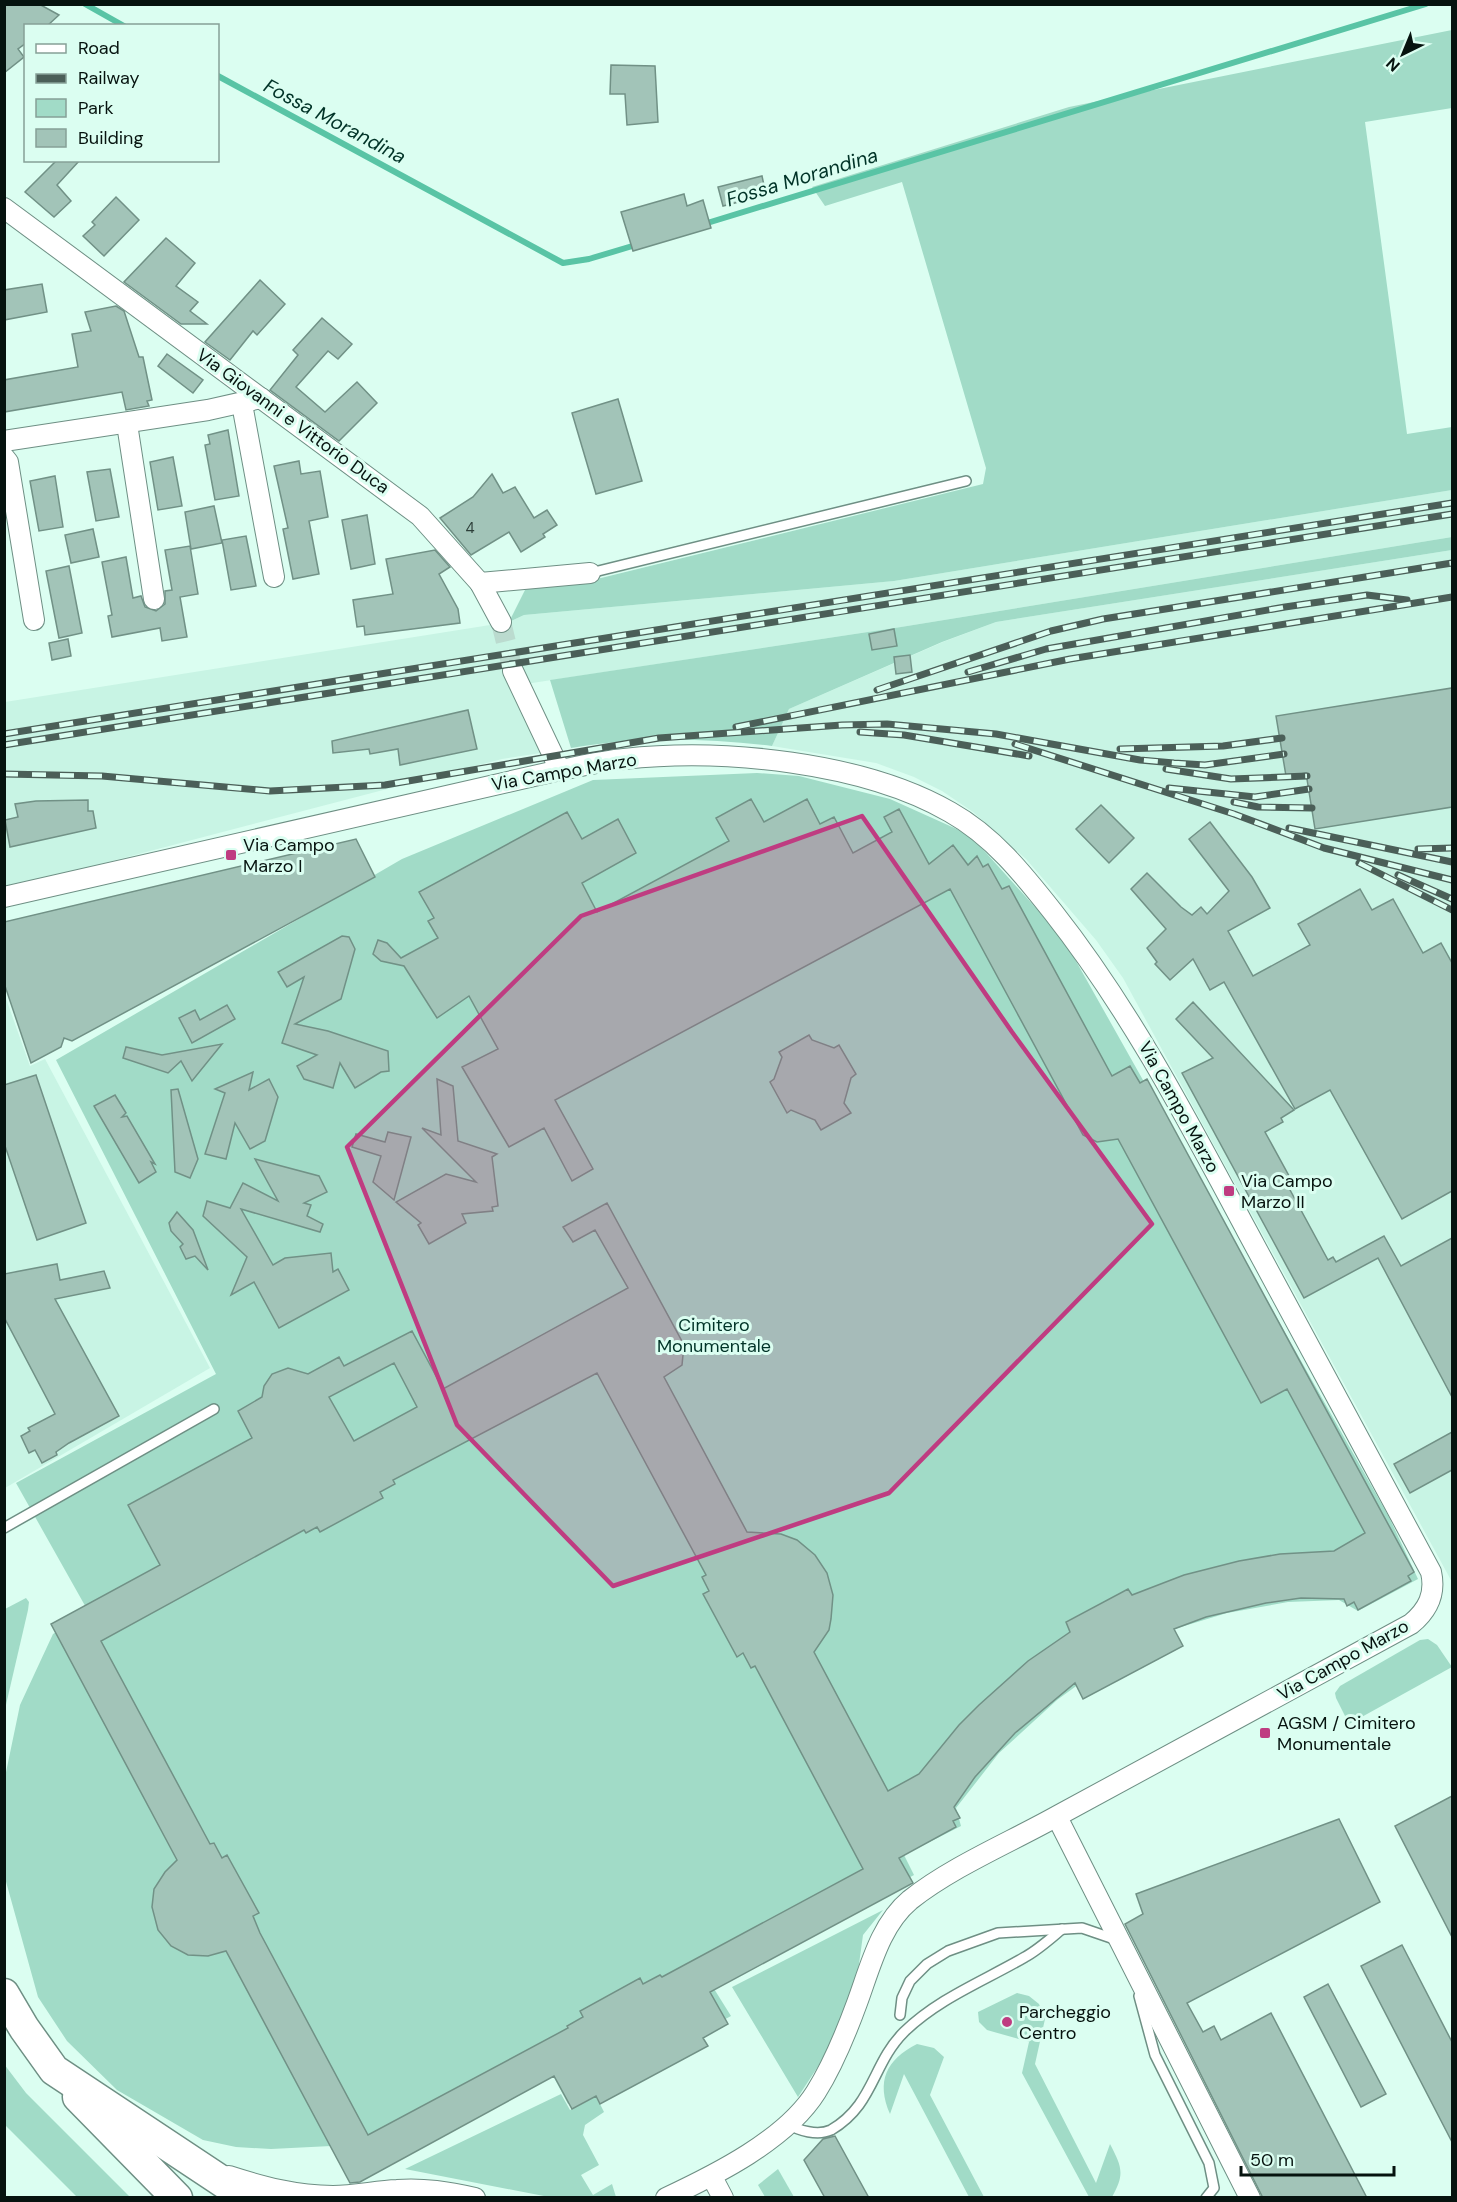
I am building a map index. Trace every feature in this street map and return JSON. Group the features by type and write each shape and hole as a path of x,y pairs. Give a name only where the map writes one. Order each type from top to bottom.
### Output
{"main road":[{"path":"4,1994 24,2028 54,2070 103,2124 177,2198"},
{"path":"54,2070 120,2111 197,2166 247,2198"}],"street":[{"name":"Via Giovanni e Vittorio Duca","path":"4,208 420,516 480,583 501,622"},
{"path":"4,441 242,404 261,398"},
{"path":"242,404 274,577"},
{"path":"127,423 154,599"},
{"path":"4,457 8,462 34,620"},
{"path":"480,583 590,573"},
{"path":"513,671 560,770"},
{"name":"Via Campo Marzo","path":"4,897 560,770 623,759 722,756 806,766 912,792 954,814 993,843 1020,870 1083,951 1154,1059 1431,1572 1434,1585 1431,1597 1425,1612 1411,1624 927,1888 908,1902 880,1940 846,2033 816,2093 787,2124 712,2176 666,2198"},
{"path":"1056,1817 1250,2198"},
{"path":"197,2166 266,2188 303,2194 334,2196 398,2190 434,2190 475,2198"},
{"path":"712,2176 723,2198"}],"lane":[{"path":"590,573 966,481"},
{"path":"4,1528 214,1409"},
{"path":"900,2015 902,1998 910,1981 927,1964 948,1951 998,1933 1082,1928 1119,1941"},
{"path":"787,2124 796,2130 829,2131 849,2116 869,2094 882,2060 903,2033 926,2013 1028,1956 1062,1929"},
{"path":"1132,1966 1155,2055 1198,2139 1213,2175 1214,2188 1206,2198"}],"highlighted area":[{"path":"862,816 1012,1032 1152,1224 889,1493 613,1586 457,1425 347,1147 581,916"}],"shaded area":[{"path":"1452,490 1452,537 901,627 519,685 541,753 502,759 5,889 5,702 509,622 524,615 894,581"},
{"path":"1452,550 1452,1582 1123,978 1096,940 1026,859 973,812 942,791 914,777 876,763 772,746 789,709 943,642 996,622"},
{"path":"4,993 30,1066 45,1059 210,1368 5,1488"}],"green space":[{"path":"1452,30 1452,108 1365,122 1407,434 1452,427 1452,490 894,581 524,615 509,622 526,588 601,578 983,484 986,468 902,182 825,206 812,187 1069,107"},
{"path":"1452,537 1452,550 996,622 942,642 789,709 772,746 672,739 571,748 550,680 901,627"},
{"name":"Cimitero Monumentale","path":"757,773 799,776 890,799 970,835 1063,938 1389,1517 1418,1579 1358,1611 1339,1600 1288,1602 1227,1613 1171,1630 1079,1684 1057,1700 999,1753 956,1808 961,1826 904,1855 914,1875 711,1984 731,2016 568,2104 552,2074 352,2179 331,2146 271,2149 236,2147 203,2140 117,2090 67,2041 38,1997 5,1878 5,1777 20,1705 53,1634 88,1611 16,1483 216,1374 56,1060 402,859 593,780"},
{"path":"26,1598 29,1602 28,1610 5,1709 5,1609"},
{"path":"1428,1639 1437,1645 1452,1667 1349,1724 1336,1698 1335,1693 1340,1686 1420,1640"},
{"path":"883,1910 863,1935 855,1993 834,2042 798,2097 732,1987"},
{"path":"1017,1993 1029,1996 1039,2004 1045,2019 1035,2064 1096,2183 1110,2144 1114,2152 1120,2176 1112,2197 1089,2197 1022,2073 1029,2042 987,2030 979,2022 978,2012"},
{"path":"917,2044 934,2048 944,2057 930,2095 984,2197 969,2197 904,2074 890,2114 884,2091 887,2073 891,2064 898,2057"},
{"path":"4,2064 26,2093 130,2197 77,2197 5,2125"},
{"path":"561,2094 570,2110 596,2096 604,2112 585,2125 583,2135 599,2165 581,2175 593,2195 612,2184 616,2197 549,2197 405,2169"},
{"path":"778,2169 794,2197 765,2197 758,2185"}],"building":[{"path":"4,4 39,4 59,15 49,24 24,24 24,44 18,49 24,57 4,73"},
{"path":"611,65 655,66 658,122 627,125 625,94 610,94"},
{"path":"55,162 78,162 57,185 71,201 54,217 25,192"},
{"path":"762,176 766,195 723,206 718,187"},
{"path":"684,194 687,206 703,200 711,228 633,251 621,212"},
{"path":"116,197 139,220 104,256 83,236 95,225 92,222"},
{"path":"166,238 195,263 176,286 198,302 190,311 207,324 181,324 124,282"},
{"path":"260,280 285,304 257,335 253,331 230,360 205,342"},
{"path":"42,284 47,312 4,320 4,290"},
{"path":"116,306 124,311 139,357 143,357 152,400 147,401 149,406 126,410 122,392 4,412 4,380 78,367 72,334 91,331 85,312"},
{"path":"322,318 352,344 338,359 328,351 296,387 325,412 357,382 377,403 339,441 270,390 298,355 293,350"},
{"path":"167,354 203,380 193,393 158,366"},
{"path":"618,399 642,481 596,494 572,413"},
{"path":"228,430 239,496 215,500 205,445 210,444 208,435"},
{"path":"173,457 182,506 158,510 150,462"},
{"path":"299,461 301,474 320,471 328,517 309,521 319,574 293,579 283,529 288,528 274,466"},
{"path":"110,469 119,517 96,521 87,472"},
{"path":"492,474 503,493 515,487 534,518 547,510 557,525 543,534 545,537 521,552 509,532 471,555 440,518 473,497"},
{"path":"55,476 63,527 39,531 30,481"},
{"path":"214,506 222,543 191,549 185,512"},
{"path":"367,515 375,564 351,569 342,520"},
{"path":"93,529 99,557 71,563 65,535"},
{"path":"246,536 256,586 231,590 222,540"},
{"path":"190,546 198,594 180,597 187,637 162,641 160,628 112,637 108,616 112,615 102,562 126,557 133,598 141,596 145,607 156,611 165,604 165,591 172,590 165,550"},
{"path":"435,550 450,567 439,574 458,609 460,623 365,635 364,626 357,627 353,600 393,594 386,559"},
{"path":"69,566 82,633 59,638 46,571"},
{"path":"894,629 897,646 872,650 869,634"},
{"path":"68,639 71,656 52,660 49,643"},
{"path":"910,655 912,672 896,674 894,657"},
{"path":"1452,688 1452,807 1315,829 1306,773 1286,776 1276,716"},
{"path":"468,710 477,749 400,765 398,749 370,754 369,749 333,753 332,741"},
{"path":"751,799 764,822 807,799 820,824 834,817 853,853 892,832 884,817 899,809 929,864 953,845 968,865 977,856 983,867 988,864 1002,889 1009,886 1112,1076 1130,1066 1140,1083 1147,1079 1414,1572 1408,1576 1411,1581 1358,1610 1354,1602 1347,1606 1344,1599 1301,1598 1266,1603 1206,1617 1174,1629 1183,1646 1083,1699 1075,1683 1015,1733 975,1777 954,1807 960,1818 953,1821 956,1827 899,1858 913,1883 710,1992 728,2024 703,2038 708,2046 600,2104 596,2096 572,2109 554,2076 360,2182 350,2183 226,1951 208,1956 188,1955 171,1946 158,1930 152,1907 154,1889 165,1872 177,1860 51,1624 160,1565 128,1505 252,1438 238,1411 262,1397 264,1386 272,1374 288,1368 308,1374 339,1357 344,1366 412,1331 443,1389 628,1288 595,1230 573,1242 563,1227 607,1203 684,1345 682,1365 664,1377 747,1532 781,1534 797,1540 815,1555 827,1573 833,1595 831,1619 829,1630 814,1652 888,1791 919,1774 959,1725 979,1705 1028,1661 1070,1632 1066,1622 1128,1589 1132,1595 1184,1575 1239,1561 1280,1554 1334,1551 1365,1533 1287,1389 1261,1403 1118,1139 1097,1142 1083,1135 950,889 555,1100 593,1169 572,1181 544,1128 509,1147 462,1067 498,1049 469,996 437,1018 404,966 381,961 373,954 378,940 387,943 401,958 438,938 428,921 434,918 419,892 567,812 582,839 618,819 636,853 582,883 597,912 729,841 716,818","holes":["394,1363 417,1407 354,1441 329,1397","597,1373 706,1575 702,1577 709,1591 703,1594 737,1657 743,1653 751,1668 755,1666 863,1869 662,1977 660,1975 643,1984 640,1978 580,2011 583,2017 567,2026 568,2028 368,2135 260,1933 253,1916 259,1913 227,1855 222,1858 214,1843 210,1844 101,1641 304,1530 306,1533 317,1527 320,1532 383,1498 380,1492 395,1484 393,1480"]},
{"path":"88,800 88,811 93,811 96,828 10,847 5,820 18,817 15,804 36,801"},
{"path":"1101,805 1134,838 1109,863 1076,829"},
{"path":"1210,822 1252,877 1270,908 1228,931 1253,976 1310,945 1298,924 1360,889 1372,910 1393,899 1423,953 1441,943 1452,963 1452,1191 1402,1219 1330,1090 1295,1109 1224,982 1210,990 1193,959 1170,980 1155,964 1157,962 1147,948 1166,929 1131,889 1147,873 1192,915 1201,907 1207,914 1229,891 1189,839"},
{"path":"356,839 375,877 72,1041 64,1038 61,1047 31,1063 4,983 4,922"},
{"path":"342,936 349,937 355,949 341,999 295,1024 328,1031 388,1051 389,1071 381,1072 355,1088 340,1063 333,1088 304,1079 297,1066 317,1055 282,1043 304,977 287,987 278,972"},
{"path":"1193,1002 1294,1110 1281,1118 1283,1122 1265,1132 1294,1185 1289,1188 1328,1260 1333,1257 1336,1262 1384,1236 1401,1266 1452,1238 1452,1397 1378,1258 1304,1298 1182,1073 1213,1058 1176,1019"},
{"path":"227,1005 235,1019 192,1043 179,1018 195,1010 200,1020"},
{"path":"809,1035 812,1040 834,1048 839,1045 856,1074 851,1078 844,1103 851,1113 821,1130 815,1120 791,1110 787,1113 770,1082 774,1079 782,1057 779,1052"},
{"path":"222,1044 192,1081 181,1061 168,1073 123,1058 126,1047 162,1055"},
{"path":"253,1072 249,1090 269,1079 278,1097 265,1141 250,1149 235,1123 226,1159 205,1154 225,1093 215,1089"},
{"path":"36,1075 86,1223 37,1240 4,1143 4,1085"},
{"path":"437,1079 453,1086 458,1141 497,1154 492,1157 498,1206 492,1207 493,1211 462,1214 466,1223 429,1244 418,1225 421,1223 396,1202 446,1174 476,1182 422,1128 441,1135"},
{"path":"178,1089 198,1159 190,1178 175,1172 171,1090"},
{"path":"115,1095 126,1113 122,1117 127,1116 155,1164 151,1162 156,1172 139,1183 94,1106"},
{"path":"388,1132 411,1137 394,1200 373,1182 381,1156 352,1147 356,1134 385,1142"},
{"path":"255,1159 319,1176 327,1192 304,1203 311,1205 307,1216 323,1224 320,1232 241,1209 273,1265 285,1258 331,1253 333,1272 338,1269 349,1290 279,1328 254,1282 231,1295 247,1257 203,1216 207,1201 230,1208 243,1183 278,1201"},
{"path":"177,1212 193,1230 208,1270 195,1256 186,1259 180,1247 183,1244 171,1231 169,1223"},
{"path":"57,1264 60,1280 104,1271 110,1288 55,1299 119,1416 69,1443 56,1452 57,1455 42,1463 35,1450 29,1453 21,1436 30,1431 28,1428 55,1414 4,1317 4,1274"},
{"path":"1452,1432 1452,1470 1410,1493 1394,1464"},
{"path":"1452,1796 1452,1937 1395,1826"},
{"path":"1339,1819 1380,1902 1187,2003 1203,2032 1214,2026 1221,2040 1271,2013 1367,2198 1263,2198 1125,1924 1143,1914 1136,1894"},
{"path":"1402,1945 1452,2042 1452,2142 1361,1966"},
{"path":"1328,1984 1386,2094 1361,2107 1304,1997"},
{"path":"835,2136 869,2198 825,2198 804,2160 823,2139"}],"waterway":[{"name":"Fossa Morandina","path":"85,4 120,24"},
{"name":"Fossa Morandina","path":"704,224 1426,4"},
{"name":"Fossa Morandina","path":"219,77 563,263 589,259 639,244"}],"tunnel":[{"path":"501,622 513,671"}],"railway":[{"path":"4,734 1452,503"},
{"path":"4,745 1452,514"},
{"path":"877,690 1051,631 1103,619 1452,563"},
{"path":"968,672 1046,649 1285,607 1367,595 1407,600"},
{"path":"736,727 1070,659 1452,597"},
{"path":"4,774 102,776 270,791 385,785 659,738 887,724 996,734 1140,760 1174,763 1205,765 1284,754"},
{"path":"860,732 904,735 1029,756"},
{"path":"1120,749 1223,746 1282,738"},
{"path":"1015,744 1234,814 1324,848 1452,880"},
{"path":"1166,769 1231,779 1307,776"},
{"path":"1169,788 1255,797 1309,789"},
{"path":"1234,802 1258,807 1312,808"},
{"path":"1289,828 1452,862"},
{"path":"1418,849 1452,848"},
{"path":"1359,863 1452,910"},
{"path":"1398,875 1452,899"}],"place":[{"name":"Via Campo Marzo I","path":"231,855"},
{"name":"Via Campo Marzo II","path":"1229,1191"},
{"name":"AGSM / Cimitero Monumentale","path":"1265,1733"},
{"name":"Parcheggio Centro","path":"1007,2022"}]}
